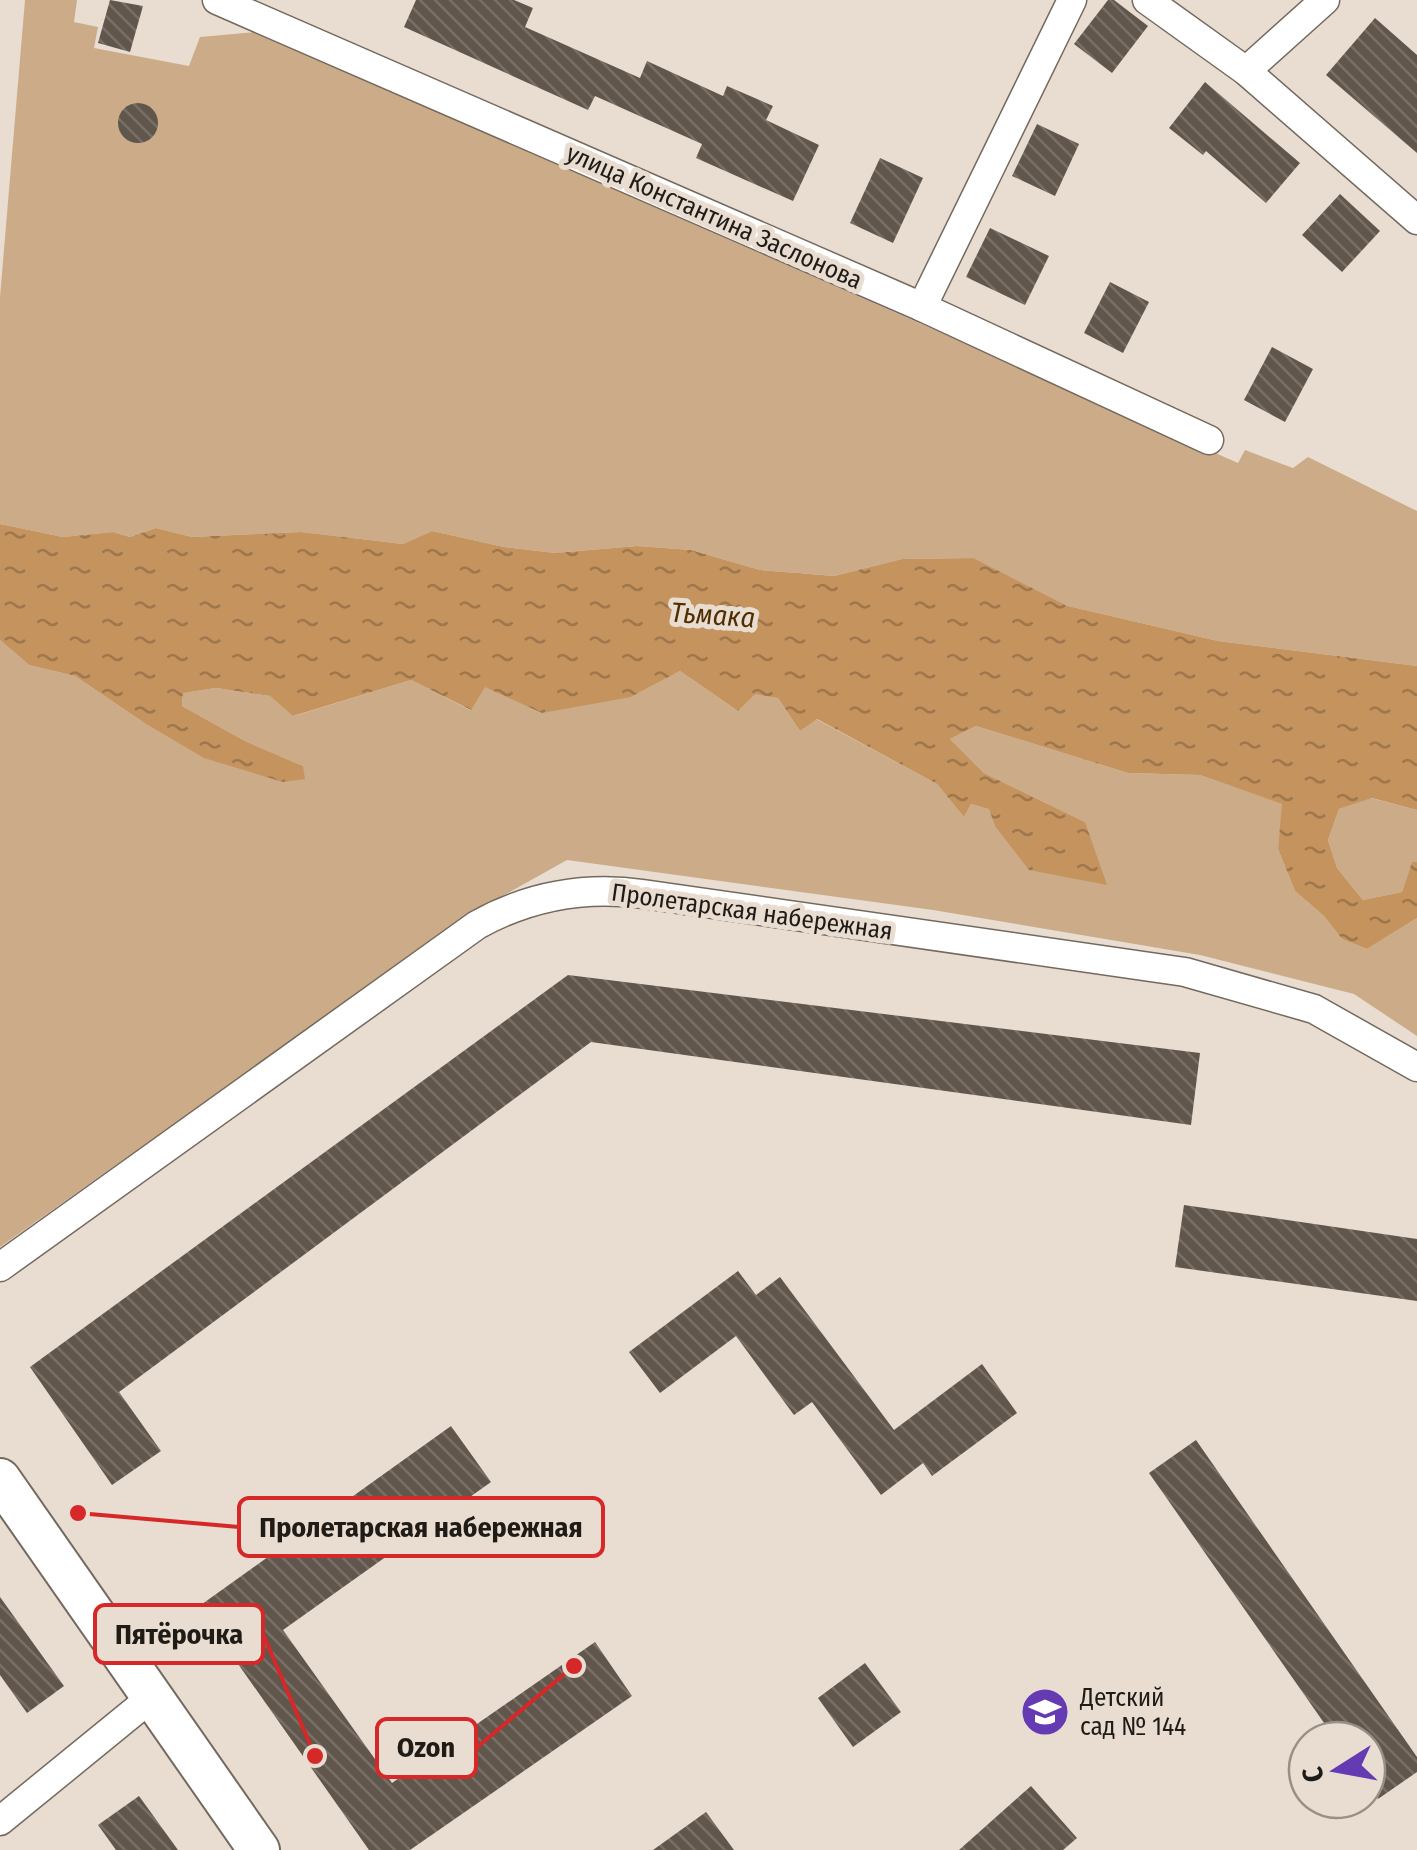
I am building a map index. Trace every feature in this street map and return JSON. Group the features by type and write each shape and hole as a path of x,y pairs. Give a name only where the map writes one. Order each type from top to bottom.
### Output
{"main road":[{"path":"0,1479 259,1850"}],"street":[{"name":"улица Константина Заслонова","path":"217,0 922,307 1208,440"},
{"path":"922,307 1072,0"},
{"path":"1147,0 1246,71 1417,220"},
{"path":"1246,71 1325,0"},
{"name":"Пролетарская набережная","path":"0,1267 477,925 520,905 566,893 628,892 1185,972 1314,1009 1417,1067"},
{"path":"0,1821 152,1697"}],"shaded area":[{"path":"25,0 77,0 74,22 98,27 94,48 189,66 200,37 256,32 1238,463 1245,450 1293,468 1308,457 1417,511 1417,666 1218,641 1068,606 972,558 902,559 834,576 760,570 691,550 637,546 555,553 504,547 432,531 403,544 301,532 192,537 156,528 130,537 113,532 63,537 0,524 0,297"},
{"path":"0,640 29,665 75,676 143,722 303,766 245,741 182,706 183,693 216,688 270,696 294,716 411,680 470,710 484,686 631,697 680,671 738,711 755,693 778,698 800,731 816,719 937,784 964,817 971,804 990,809 995,826 1085,822 984,773 950,739 976,726 1128,773 1200,775 1283,804 1278,849 1295,891 1324,916 1342,939 1367,949 1417,918 1417,1036 1354,994 1200,955 933,910 567,860 472,913 0,1247"},
{"path":"1371,798 1417,810 1417,862 1412,863 1402,892 1363,900 1337,868 1328,840 1339,809"}],"water":[{"name":"Тьмака","path":"0,524 63,537 113,532 130,537 156,528 192,537 301,532 403,544 432,531 504,547 555,553 637,546 691,550 760,570 834,576 902,559 973,558 1068,606 1218,641 1417,666 1417,810 1372,798 1339,809 1328,840 1337,868 1363,900 1402,892 1412,862 1417,862 1417,918 1367,949 1342,939 1324,916 1295,891 1278,849 1282,804 1200,775 1128,773 976,726 950,739 984,773 1085,822 1107,885 1029,870 995,826 989,809 971,804 964,817 937,784 817,719 800,731 778,698 755,694 738,711 680,671 631,697 542,713 485,687 471,710 411,680 293,716 270,696 216,688 183,693 182,706 245,741 303,766 305,779 283,782 204,758 75,676 29,665 0,640"}],"building":[{"path":"110,0 143,6 130,52 98,43"},
{"path":"416,0 514,0 533,8 525,27 640,78 647,61 723,96 727,86 773,106 766,120 819,145 793,201 696,158 702,144 595,96 588,110 404,27"},
{"path":"1108,0 1114,0 1148,26 1112,73 1074,44"},
{"path":"1375,18 1417,55 1417,153 1326,75"},
{"path":"1205,82 1300,163 1266,203 1206,151 1203,155 1169,128"},
{"path":"138,103 152,109 158,123 152,137 138,143 124,137 118,123 124,109"},
{"path":"1037,124 1079,144 1055,196 1012,176"},
{"path":"880,158 923,178 893,243 850,223"},
{"path":"1340,194 1380,231 1342,272 1302,235"},
{"path":"990,228 1049,256 1025,305 966,277"},
{"path":"1110,282 1149,302 1123,353 1084,333"},
{"path":"1272,347 1313,369 1285,422 1244,400"},
{"path":"568,975 1200,1053 1191,1125 591,1042 119,1392 161,1451 112,1485 30,1367"},
{"path":"1184,1205 1417,1239 1417,1301 1175,1267"},
{"path":"738,1271 756,1295 780,1277 894,1430 982,1364 1017,1413 932,1476 923,1463 881,1495 812,1402 794,1415 736,1336 660,1393 629,1352"},
{"path":"451,1426 491,1482 283,1630 392,1783 595,1642 632,1696 410,1850 369,1850 198,1607"},
{"path":"1196,1440 1417,1757 1417,1772 1387,1793 1387,1720 1322,1720 1149,1473"},
{"path":"0,1597 64,1686 27,1713 0,1675"},
{"path":"865,1663 901,1712 853,1747 818,1698"},
{"path":"1031,1786 1077,1838 1063,1850 959,1850"},
{"path":"139,1796 178,1850 116,1850 98,1825"},
{"path":"706,1812 734,1850 653,1850"}],"place":[{"name":"Пролетарская набережная","path":"78,1513"},
{"name":"Ozon","path":"574,1666"},
{"name":"Детский сад № 144","path":"1045,1712"},
{"name":"Пятёрочка","path":"315,1756"}]}
